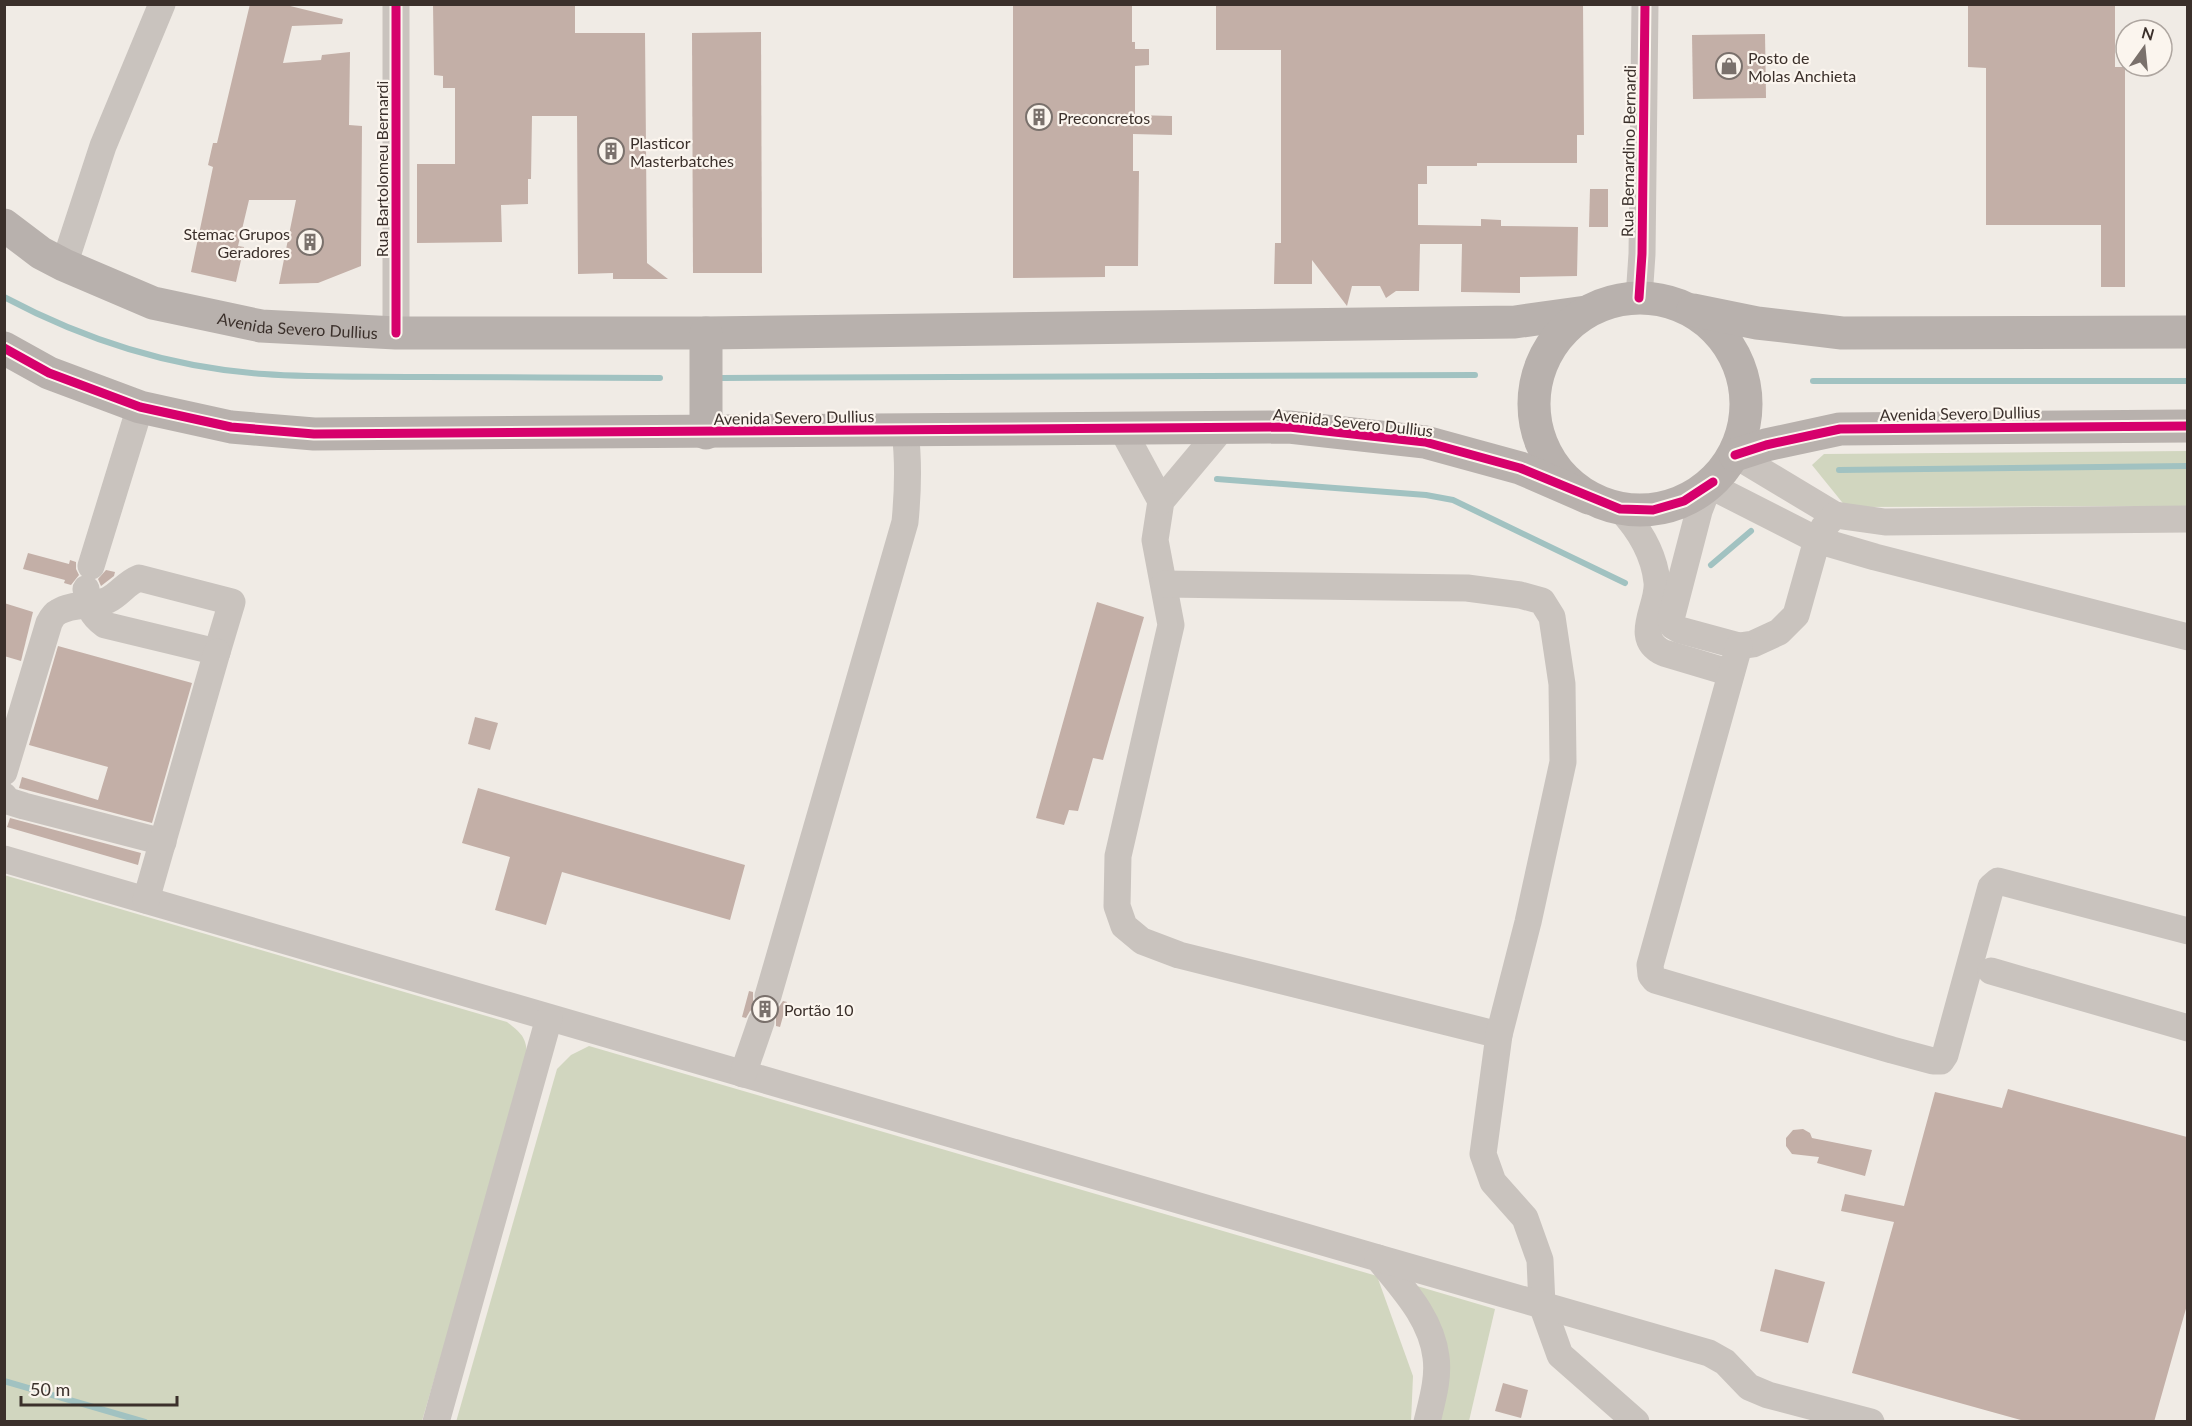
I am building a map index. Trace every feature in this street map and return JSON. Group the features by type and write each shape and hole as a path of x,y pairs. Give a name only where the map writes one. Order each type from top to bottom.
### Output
{"main road":[{"name":"Avenida Severo Dullius","path":"4,225 41,253 153,303 261,326 396,333 706,333 1515,322 1586,312"},
{"path":"1685,308 1707,321 1725,339 1738,362 1745,387 1746,413 1735,455 1709,485 1684,501 1653,510 1620,509 1589,498 1565,480 1547,457 1537,431 1533,402 1537,375 1549,349 1565,328 1586,312 1612,302 1639,298 1663,300 1685,308 1757,323 1842,333 2187,332"},
{"path":"706,333 706,433"},
{"name":"Avenida Severo Dullius","path":"4,348 50,373 140,407 231,427 314,434 706,433 1289,427 1425,442 1520,468 1589,498"},
{"name":"Avenida Severo Dullius","path":"1735,455 1840,429 2187,426"}],"street":[{"path":"64,265 103,146 162,4"},
{"name":"Rua Bartolomeu Bernardi","path":"396,4 396,333"},
{"name":"Rua Bernardino Bernardi","path":"1639,298 1642,254 1645,4"},
{"path":"140,407 89,587 95,618 105,625 217,652"},
{"path":"1223,427 1161,501 1155,540 1171,625 1118,856 1117,906 1124,926 1142,941 1179,955 1499,1035"},
{"path":"1122,429 1161,501"},
{"path":"743,1074 765,1009 905,522 908,455 905,431"},
{"path":"1735,455 1835,515 1885,522 2187,519"},
{"path":"1835,515 1824,527 1817,540 1796,615 1779,632 1767,640 1739,646 1673,626 1671,619 1699,511 1709,485 1817,540 2187,637"},
{"path":"1620,509 1639,532 1654,566 1658,585 1648,626 1648,634 1654,647 1664,653 1731,673"},
{"path":"1875,557 1885,522"},
{"path":"89,587 108,600 131,581 139,578 232,602 146,900"},
{"path":"1164,584 1467,588 1520,595 1542,601 1552,617 1562,684 1563,762 1528,922 1499,1035 1483,1154 1493,1182 1525,1218 1540,1260 1542,1305 1560,1355 1636,1422"},
{"path":"4,772 49,623 56,612 68,608 89,587"},
{"path":"1739,646 1650,965 1651,975 1661,983 1922,1058 1941,1061 1945,1055 1991,887 1998,880 2187,931"},
{"path":"4,796 8,801 24,806 163,842"},
{"path":"4,859 1709,1353 1725,1362 1749,1387 1768,1395 1870,1422"},
{"path":"1991,971 2187,1028"},
{"path":"436,1422 549,1018"},
{"path":"1378,1257 1423,1315 1436,1357 1435,1387 1426,1422"}],"green space":[{"path":"2187,451 2187,506 1846,507 1812,465 1824,454"},
{"path":"4,875 507,1022 522,1036 527,1051 526,1066 422,1421 5,1421"},
{"path":"589,1046 1377,1276 1413,1376 1411,1422 456,1422 557,1069 571,1055"},
{"path":"1417,1286 1495,1309 1469,1421 1436,1421"}],"building":[{"path":"250,4 282,4 343,19 342,24 292,26 283,63 321,60 322,55 350,52 349,125 362,126 361,266 318,283 279,284 296,200 249,200 238,246 244,247 236,282 191,272 213,167 208,165 213,143 217,143"},
{"path":"433,4 575,4 575,33 645,33 647,263 668,279 613,279 613,273 578,274 577,116 532,116 531,179 528,179 528,204 501,205 502,242 417,243 417,164 455,164 455,88 443,88 443,76 434,75"},
{"path":"1013,4 1132,4 1132,42 1135,42 1135,49 1149,49 1149,65 1135,66 1135,115 1172,116 1172,135 1133,134 1133,171 1139,171 1138,266 1105,266 1105,277 1013,278"},
{"path":"1216,4 1583,4 1584,135 1577,135 1577,163 1477,163 1477,166 1427,166 1427,184 1418,184 1418,225 1481,226 1481,219 1501,220 1501,226 1578,227 1577,276 1520,277 1520,293 1461,292 1462,244 1420,244 1419,291 1396,291 1386,298 1380,286 1352,286 1347,306 1312,260 1312,284 1274,284 1275,243 1281,243 1281,50 1216,50"},
{"path":"1968,4 2115,4 2114,78 2125,78 2125,287 2101,287 2101,225 1986,225 1986,68 1968,67"},
{"path":"761,32 762,273 693,273 692,33"},
{"name":"Posto de Molas Anchieta","path":"1765,34 1766,98 1693,99 1692,35"},
{"path":"1590,189 1608,189 1608,227 1589,227"},
{"path":"28,553 69,564 70,560 76,562 79,575 71,585 64,583 65,580 23,569"},
{"path":"106,570 115,572 114,576 101,586 98,579"},
{"path":"1097,602 1144,617 1103,760 1093,758 1078,811 1069,810 1064,825 1036,818"},
{"path":"4,603 33,612 21,661 4,656"},
{"path":"58,646 192,683 152,823 19,788 22,777 98,800 108,767 29,745"},
{"path":"475,717 498,723 490,750 468,744"},
{"path":"478,788 745,865 730,920 562,872 546,925 495,910 510,857 462,843"},
{"path":"10,818 141,853 138,865 7,827"},
{"path":"749,991 753,992 753,1000 757,1007 750,1011 746,1018 742,1017"},
{"path":"783,1001 787,1002 780,1027 776,1026 776,1018 772,1011 778,1008"},
{"path":"2008,1089 2187,1137 2187,1305 2154,1422 2028,1422 1852,1373 1894,1222 1841,1211 1845,1194 1904,1206 1935,1092 2002,1108"},
{"path":"1803,1129 1810,1133 1812,1138 1872,1150 1865,1176 1817,1163 1819,1157 1792,1154 1786,1146 1786,1138 1793,1130"},
{"path":"1775,1269 1825,1282 1808,1343 1760,1331"},
{"path":"1503,1383 1528,1390 1521,1418 1495,1411"}],"waterway":[{"path":"4,297 98,339 163,358 230,371 324,376 660,378"},
{"path":"722,378 1475,375"},
{"path":"1813,381 2188,381"},
{"path":"1839,470 2188,466"},
{"path":"1217,479 1426,495 1453,500 1625,583"},
{"path":"1711,565 1751,531"},
{"path":"4,1381 145,1422"}],"cycle path":[{"path":"396,4 396,333"},
{"path":"1639,298 1642,254 1645,4"},
{"path":"4,348 49,373 140,407 231,427 314,434 1289,427 1425,442 1520,468 1620,509 1653,510 1684,501 1713,482"},
{"path":"1735,455 1766,445 1840,429 2188,426"}],"place":[{"name":"Posto de Molas Anchieta","path":"1729,66"},
{"name":"Preconcretos","path":"1039,117"},
{"name":"Plasticor Masterbatches","path":"611,151"},
{"name":"Stemac Grupos Geradores","path":"310,242"},
{"name":"Portão 10","path":"765,1009"}]}
